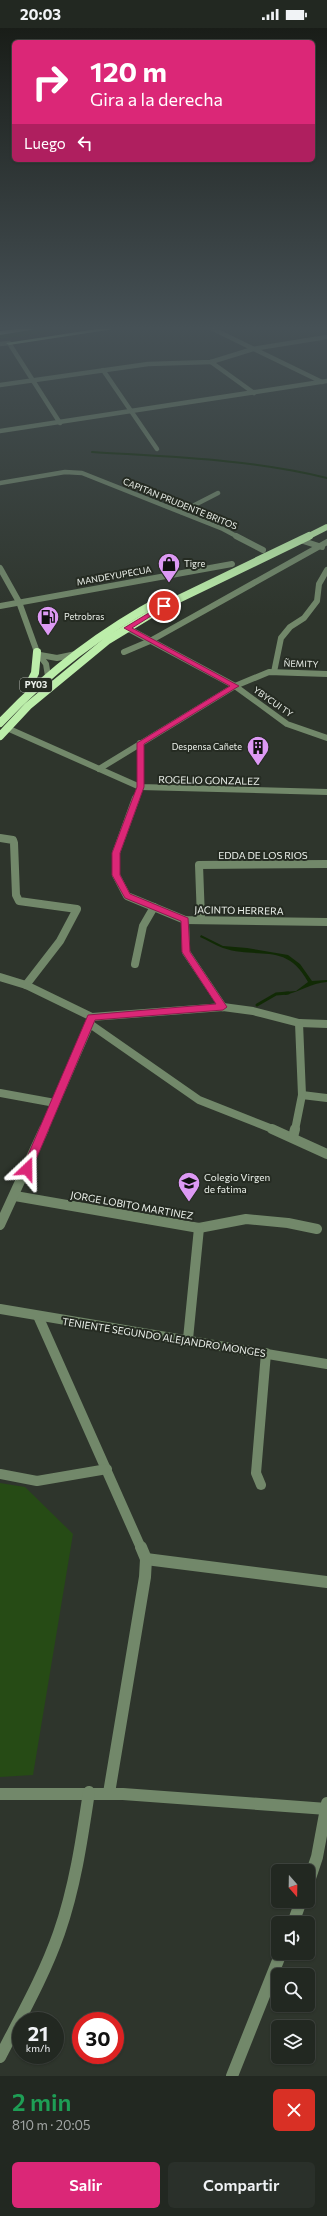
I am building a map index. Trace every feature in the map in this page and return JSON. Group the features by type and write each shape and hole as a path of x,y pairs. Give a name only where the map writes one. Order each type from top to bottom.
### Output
{"highway":[{"name":"PY03","path":"0,736 2,724 17,704 49,674 122,621 232,564 327,520"},
{"name":"PY03","path":"2,724 28,706 86,656 127,628 164,606 327,526"},
{"path":"37,652 42,665 49,674 65,674"},
{"path":"17,704 35,673 35,657 37,652"}],"street":[{"path":"0,431 43,425"},
{"path":"141,425 157,449"},
{"name":"CAPITAN PRUDENTE BRITOS","path":"0,483 65,472 82,473 223,528 263,550"},
{"path":"181,512 218,493"},
{"path":"300,540 327,548"},
{"path":"124,652 150,641 327,542"},
{"name":"MANDEYUPECUA","path":"0,606 232,564"},
{"path":"0,568 19,602 37,652 42,656 57,658 78,654"},
{"path":"274,672 281,638 290,627 304,618 317,601 319,584 327,570"},
{"name":"YBYCUI TY","path":"127,628 235,686 287,724 327,738"},
{"name":"ÑEMITY","path":"99,769 235,686 269,672 327,674"},
{"path":"49,674 50,688"},
{"name":"ROGELIO GONZALEZ","path":"2,724 140,787 327,792"},
{"name":"JACINTO HERRERA","path":"140,743 140,787 116,853 115,864 116,875 127,896 185,920 327,922"},
{"path":"0,838 13,840 14,843 16,895 19,901 77,909 60,941 26,985"},
{"name":"EDDA DE LOS RIOS","path":"201,920 199,865 327,864"},
{"path":"135,964 143,926 154,907"},
{"path":"185,920 186,952 223,1007"},
{"path":"0,977 26,985 91,1021 199,1100 293,1136 327,1154"},
{"path":"91,1021 223,1007 253,1011 299,1023 327,1024"},
{"path":"0,1225 15,1196 91,1021"},
{"path":"293,1136 302,1096 299,1023"},
{"path":"0,1093 55,1103"},
{"path":"302,1096 327,1098"},
{"name":"JORGE LOBITO MARTINEZ","path":"15,1196 199,1228 246,1219 288,1223 317,1229"},
{"path":"188,1339 199,1228"},
{"name":"TENIENTE SEGUNDO ALEJANDRO MONGES","path":"0,1309 188,1339 327,1364"},
{"path":"38,1316 146,1559 145,1577 109,1793"},
{"path":"261,1485 256,1473 266,1353"},
{"path":"0,1474 37,1481 106,1469"},
{"path":"146,1559 327,1582"},
{"path":"0,2057 51,1953 69,1901 81,1847 89,1792"},
{"path":"0,1794 89,1792 182,1796 326,1807 315,1864"},
{"path":"232,2076 278,1960"}],"shaded area":[{"path":"201,935 223,946 247,948 288,955 300,964 312,981 327,980 327,982 316,984 285,995 284,992 296,991 308,982 299,969 290,961 281,956 248,953 223,948 200,937"},
{"path":"0,1483 25,1487 73,1534 33,1775 0,1777"}],"waterway":[{"path":"92,452 181,457 240,463 327,478"},
{"path":"257,1005 276,994 288,993"}],"place":[{"name":"Tigre","path":"169,584"},
{"name":"Petrobras","path":"48,636"},
{"name":"Despensa Cañete","path":"258,766"},
{"name":"Colegio Virgen de fatima","path":"189,1202"}],"route":[{"path":"27,1169 92,1017 188,1008 223,1007 186,952 185,920 138,902 127,896 116,875 116,853 140,787 140,743 235,686 127,628 164,606"}]}
